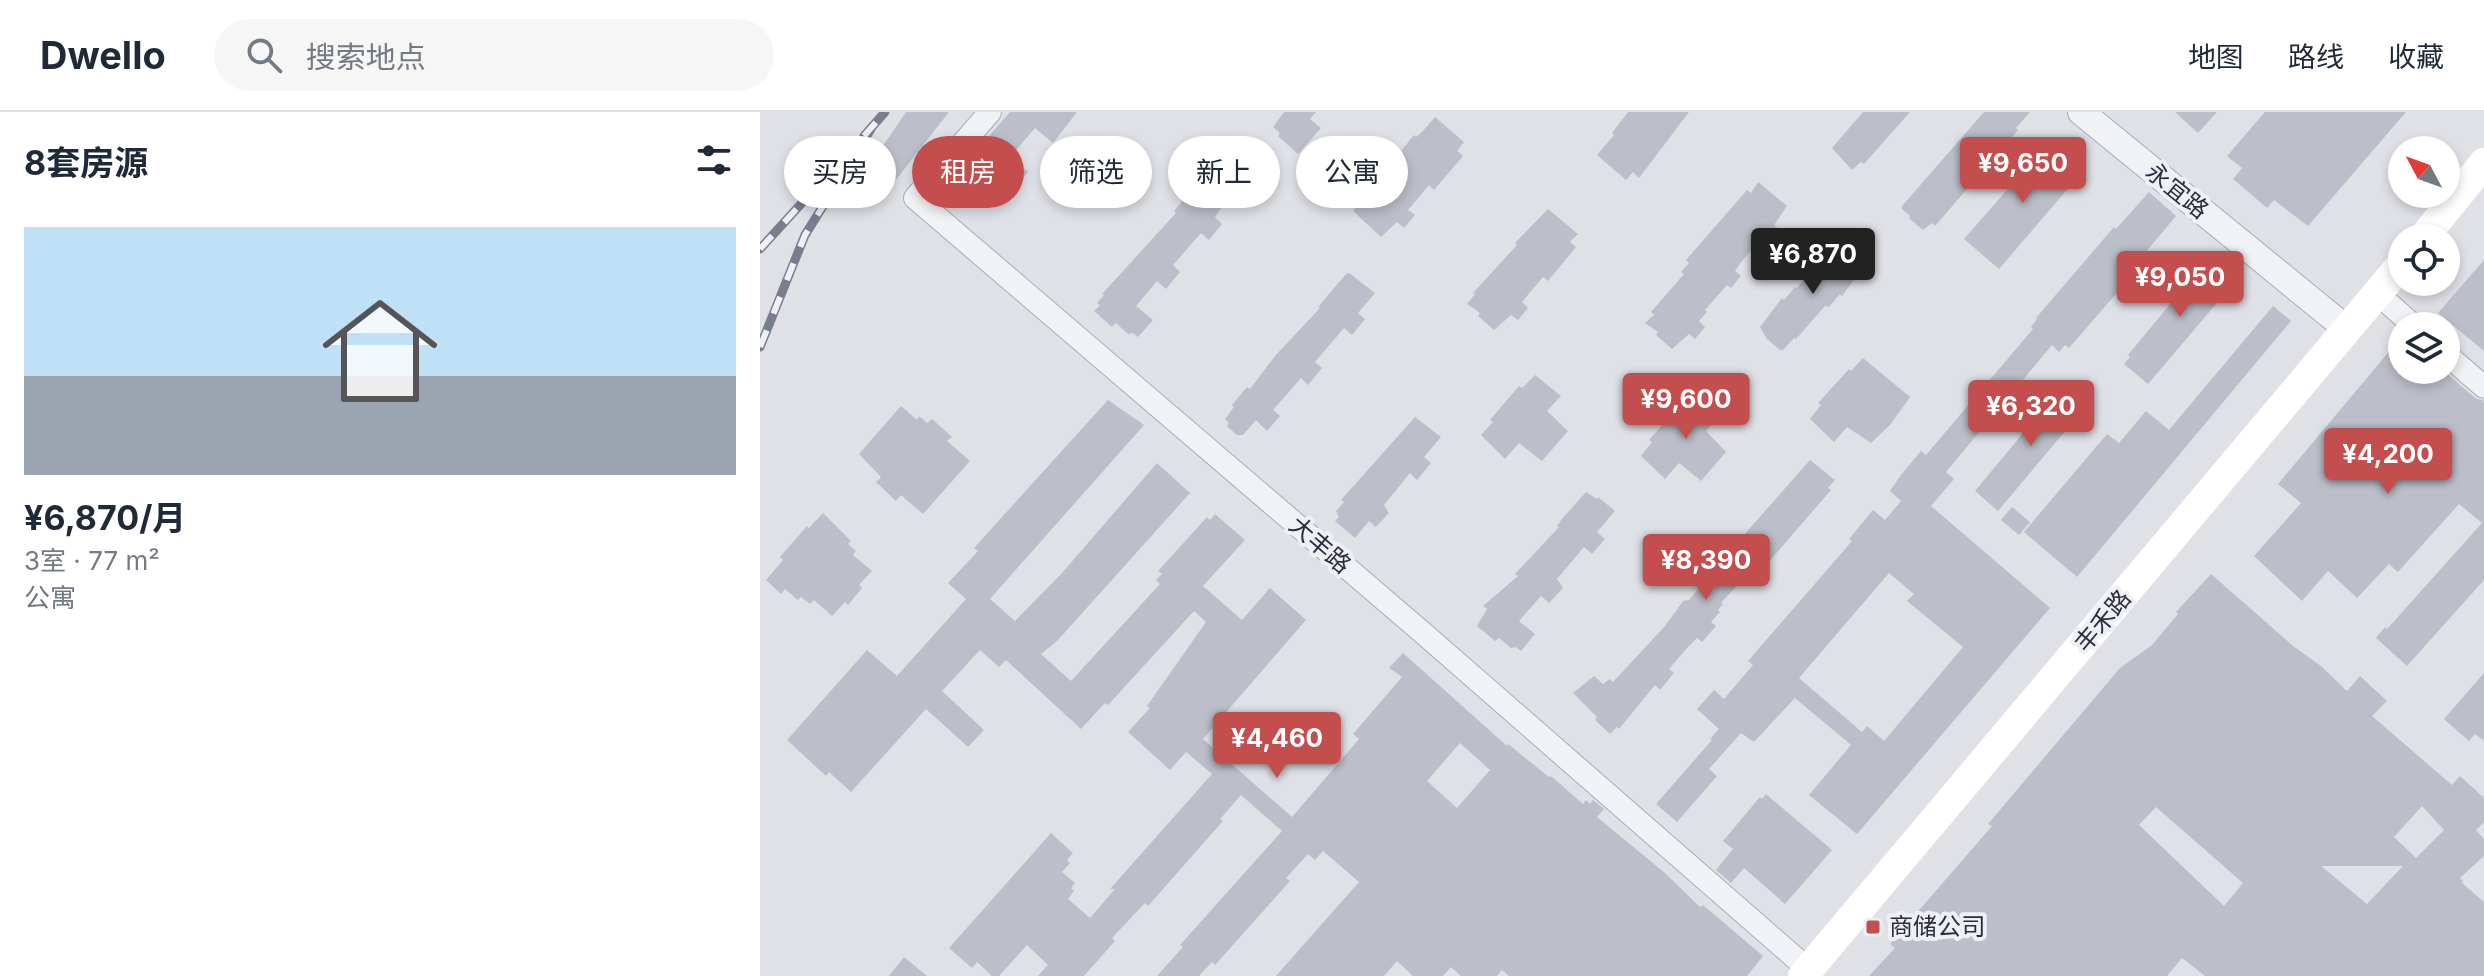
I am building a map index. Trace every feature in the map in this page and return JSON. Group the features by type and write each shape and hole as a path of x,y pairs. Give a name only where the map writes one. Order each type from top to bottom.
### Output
{"main road":[{"path":"2434,224 2484,163"},
{"name":"丰禾路","path":"1806,973 2388,282"}],"street":[{"name":"大丰路","path":"990,112 915,198 1423,633 1806,973"},
{"name":"永宜路","path":"2081,112 2348,330"},
{"path":"2378,294 2398,312"},
{"path":"2460,366 2484,387"}],"building":[{"path":"906,112 949,112 930,136 912,136 912,159 896,180 896,136 890,136"},
{"path":"1010,112 1077,112 1058,136 1045,136 1035,128 1024,141 1024,136 989,136"},
{"path":"1284,112 1316,112 1310,119 1321,128 1314,136 1296,136 1296,152 1273,127"},
{"path":"1628,112 1689,112 1639,178 1633,172 1626,180 1597,155"},
{"path":"1863,112 1910,112 1864,164 1861,162 1852,170 1832,148"},
{"path":"1984,112 2030,112 1935,226 1932,223 1923,230 1909,218 1902,206"},
{"path":"2175,112 2217,112 2198,133"},
{"path":"2265,112 2406,112 2308,226 2274,200 2267,208 2233,179 2242,168 2227,156"},
{"path":"1435,117 1464,142 1457,151 1463,156 1434,190 1429,185 1408,210 1415,215 1404,228 1397,222 1381,237 1353,211 1355,208 1408,208 1408,142"},
{"path":"2050,141 2079,166 2072,173 2077,178 1999,269 1964,239"},
{"path":"1758,182 1787,206 1774,225 1781,231 1770,243 1763,237 1742,261 1735,271 1741,276 1731,288 1727,285 1705,310 1707,312 1699,321 1705,327 1695,339 1689,334 1672,349 1656,335 1658,332 1645,323 1684,274 1681,272 1689,263 1686,260 1747,190 1751,193"},
{"path":"2149,192 2176,216 2144,254 2148,257 2069,348 2065,345 2059,352 2052,345 1946,472 1954,479 1931,506 2050,608 1857,834 1809,795 1851,745 1795,698 1754,742 1741,733 1709,769 1717,776 1677,822 1656,804 1719,729 1697,709 1714,690 1724,699 1753,665 1748,661 1852,541 1849,539 1873,510 1885,520 1901,501 1890,491 1901,475 1921,451 1926,455 2033,329 2031,327 2036,318 2114,227 2116,229","holes":["1889,573 1914,594 1907,601 1963,647 1884,741 1867,726 1862,732 1799,678"]},
{"path":"1177,208 1221,208 1215,217 1222,224 1209,240 1201,233 1173,265 1180,272 1166,289 1157,281 1136,306 1153,320 1138,337 1128,334 1116,323 1112,327 1094,311 1100,305 1097,303 1176,213"},
{"path":"1548,209 1578,234 1570,242 1576,247 1548,281 1543,277 1522,302 1528,308 1518,320 1511,315 1494,330 1478,316 1480,313 1467,304 1473,293 1517,245 1515,243"},
{"path":"1842,243 1868,261 1842,296 1840,294 1829,307 1825,306 1796,339 1780,350 1767,339 1760,327 1782,298 1784,300 1824,257 1831,256"},
{"path":"2214,257 2239,277 2148,384 2124,364 2130,357 2128,355 2205,262 2208,264"},
{"path":"2484,260 2484,351 2460,331 2460,312 2439,312 2453,296 2460,296 2460,288"},
{"path":"1349,273 1375,293 1358,313 1365,319 1352,335 1344,328 1315,362 1322,368 1308,385 1301,378 1273,410 1280,416 1267,431 1256,420 1243,435 1237,435 1227,426 1229,423 1225,419 1234,407 1232,405 1247,387 1250,389 1275,356"},
{"path":"2273,306 2291,321 2077,577 2024,532 2107,434 2119,443 2146,411 2169,430"},
{"path":"2388,353 2388,384 2459,384 2475,398 2484,401 2484,580 2407,666 2376,638 2482,523 2459,504 2398,572 2389,564 2357,598 2328,571 2302,601 2254,556 2301,503 2278,484"},
{"path":"1863,358 1910,397 1890,425 1871,443 1847,427 1834,442 1810,419 1821,405 1818,403"},
{"path":"1535,375 1561,396 1547,411 1568,431 1542,461 1519,443 1505,459 1481,435 1519,386 1522,388"},
{"path":"2063,385 2087,405 1998,511 1975,491"},
{"path":"1694,394 1720,415 1706,431 1726,452 1701,481 1679,463 1665,479 1641,456 1652,442 1649,440"},
{"path":"1108,400 1144,425 990,599 1015,621 1062,573 1157,463 1190,493 1058,640 1041,654 1071,681 1160,584 1156,580 1162,574 1158,571 1207,517 1210,520 1215,514 1245,540 1203,586 1242,620 1270,588 1306,620 1203,739 1292,817 1359,739 1353,734 1402,677 1389,668 1403,653 1507,746 1551,776 1583,804 1586,800 1590,804 1593,800 1604,809 1597,817 1665,873 1700,907 1703,905 1763,956 1747,976 1509,976 1502,970 1497,976 1461,976 1451,967 1443,976 1413,976 1397,961 1384,976 1276,976 1359,882 1323,851 1315,860 1308,854 1286,878 1290,881 1215,965 1212,962 1199,976 1157,976 1183,947 1180,945 1282,831 1241,795 1220,819 1223,821 1148,906 1145,903 1112,938 1115,941 1084,976 1038,976 1048,965 1027,945 999,976 992,976 977,962 972,968 949,948 1051,833 1073,853 1067,860 1070,863 1062,872 1075,883 1068,899 1090,918 1115,889 1110,889 1212,774 1186,752 1170,770 1128,732 1150,708 1147,706 1206,622 1194,611 1108,705 1105,703 1081,729 1006,660 999,667 980,650 942,691 984,730 968,747 926,709 851,792 829,772 826,776 787,740 867,650 897,676 966,599 948,583 978,551 974,548","holes":["1460,743 1490,770 1457,808 1427,781"]},
{"path":"901,406 917,420 919,416 927,423 932,419 952,437 947,441 970,461 923,514 901,495 896,501 876,482 881,477 859,454"},
{"path":"1415,417 1441,437 1424,457 1431,463 1417,480 1410,473 1384,505 1389,513 1376,527 1369,521 1355,538 1335,521 1339,517 1336,511 1344,502 1341,500"},
{"path":"1810,460 1835,480 1828,488 1831,490 1754,579 1751,577 1745,584 1741,581 1721,603 1720,612 1711,622 1716,626 1702,642 1697,638 1688,647 1669,669 1674,673 1660,690 1655,685 1619,729 1617,727 1610,734 1573,693 1594,676 1603,684 1610,679 1613,682 1665,626 1683,601 1689,600 1699,588 1704,592 1707,588 1711,592 1730,569 1721,561"},
{"path":"1586,492 1615,511 1597,532 1605,539 1592,554 1584,547 1557,579 1563,588 1549,603 1541,596 1519,621 1535,634 1521,651 1511,648 1499,638 1495,641 1477,626 1487,609 1483,606 1518,576 1515,574 1559,527 1562,519"},
{"path":"2012,507 2030,522 2019,535 2001,520"},
{"path":"823,513 851,541 848,544 856,551 853,555 872,571 859,585 862,588 848,605 845,602 832,616 814,600 810,604 801,597 798,600 785,589 781,594 766,580 783,560 780,557"},
{"path":"2211,574 2347,691 2360,676 2387,701 2372,716 2452,785 2460,776 2484,798 2484,822 2476,830 2484,839 2484,856 2460,878 2484,902 2484,976 2205,976 2182,958 2167,976 1869,976 1895,948 1890,944 1992,826 1988,824 2120,668 2152,645 2178,614 2176,612","holes":["2422,806 2444,830 2416,858 2394,837","2156,807 2243,883 2224,906 2139,825","2321,866 2403,866 2367,904"]},
{"path":"2484,673 2484,741 2475,734 2469,741 2444,719"},
{"path":"1766,794 1832,850 1785,904 1744,868 1731,883 1716,870 1733,849 1723,841 1760,797 1762,799"},
{"path":"904,957 927,976 889,976"}],"railway":[{"path":"864,136 885,112"},
{"path":"760,347 805,235 871,129"},
{"path":"760,249 797,208"}],"place":[{"name":"商储公司","path":"1873,927"}]}
